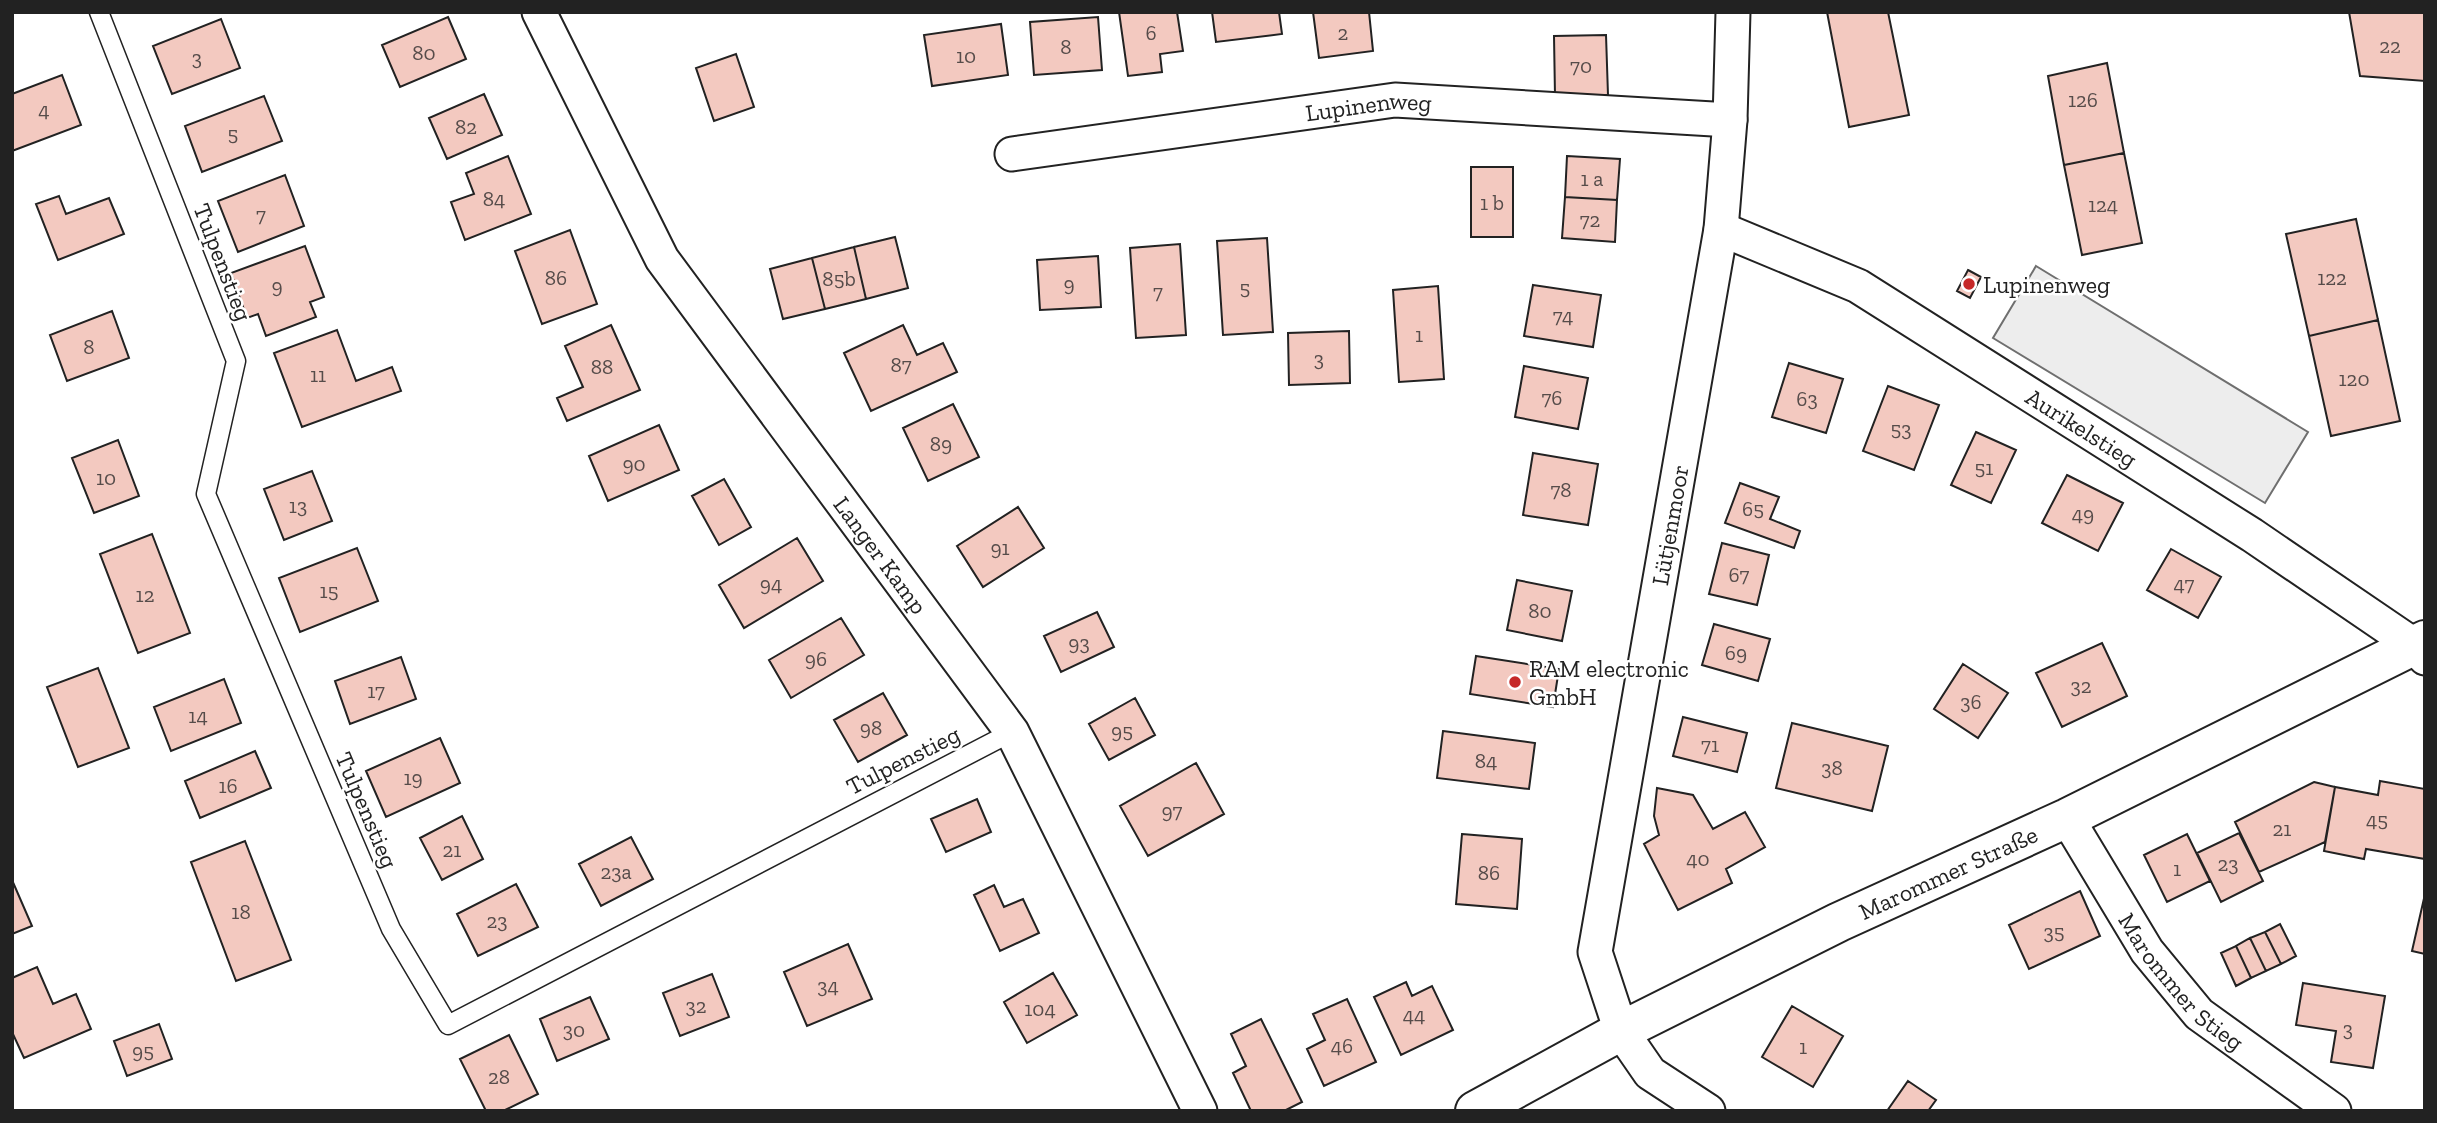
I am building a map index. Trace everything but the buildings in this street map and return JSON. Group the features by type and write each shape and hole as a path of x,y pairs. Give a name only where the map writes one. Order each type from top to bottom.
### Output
{"street":[{"name":"Langer Kamp","path":"538,12 662,260 1012,732 1200,1111"},
{"name":"Lütjenmoor","path":"1708,1111 1650,1073 1621,1031 1595,952 1721,229 1730,120 1733,12"},
{"name":"Lupinenweg","path":"1012,154 1395,100 1730,120"},
{"name":"Aurikelstieg","path":"1721,229 1858,286 2252,535 2421,648"},
{"name":"Marommer Straße","path":"1475,1111 1621,1031 1839,922 2067,818 2421,648"},
{"name":"Marommer Stieg","path":"2067,818 2147,951 2199,1014 2333,1111"}],"lane":[{"name":"Tulpenstieg","path":"99,12 236,361 206,494 391,929 448,1025 1012,732"}],"shaded area":[{"path":"2036,266 2308,432 2265,503 1993,338"}],"place":[{"name":"Lupinenweg","path":"1969,284"},
{"name":"RAM electronic GmbH","path":"1515,682"}]}
